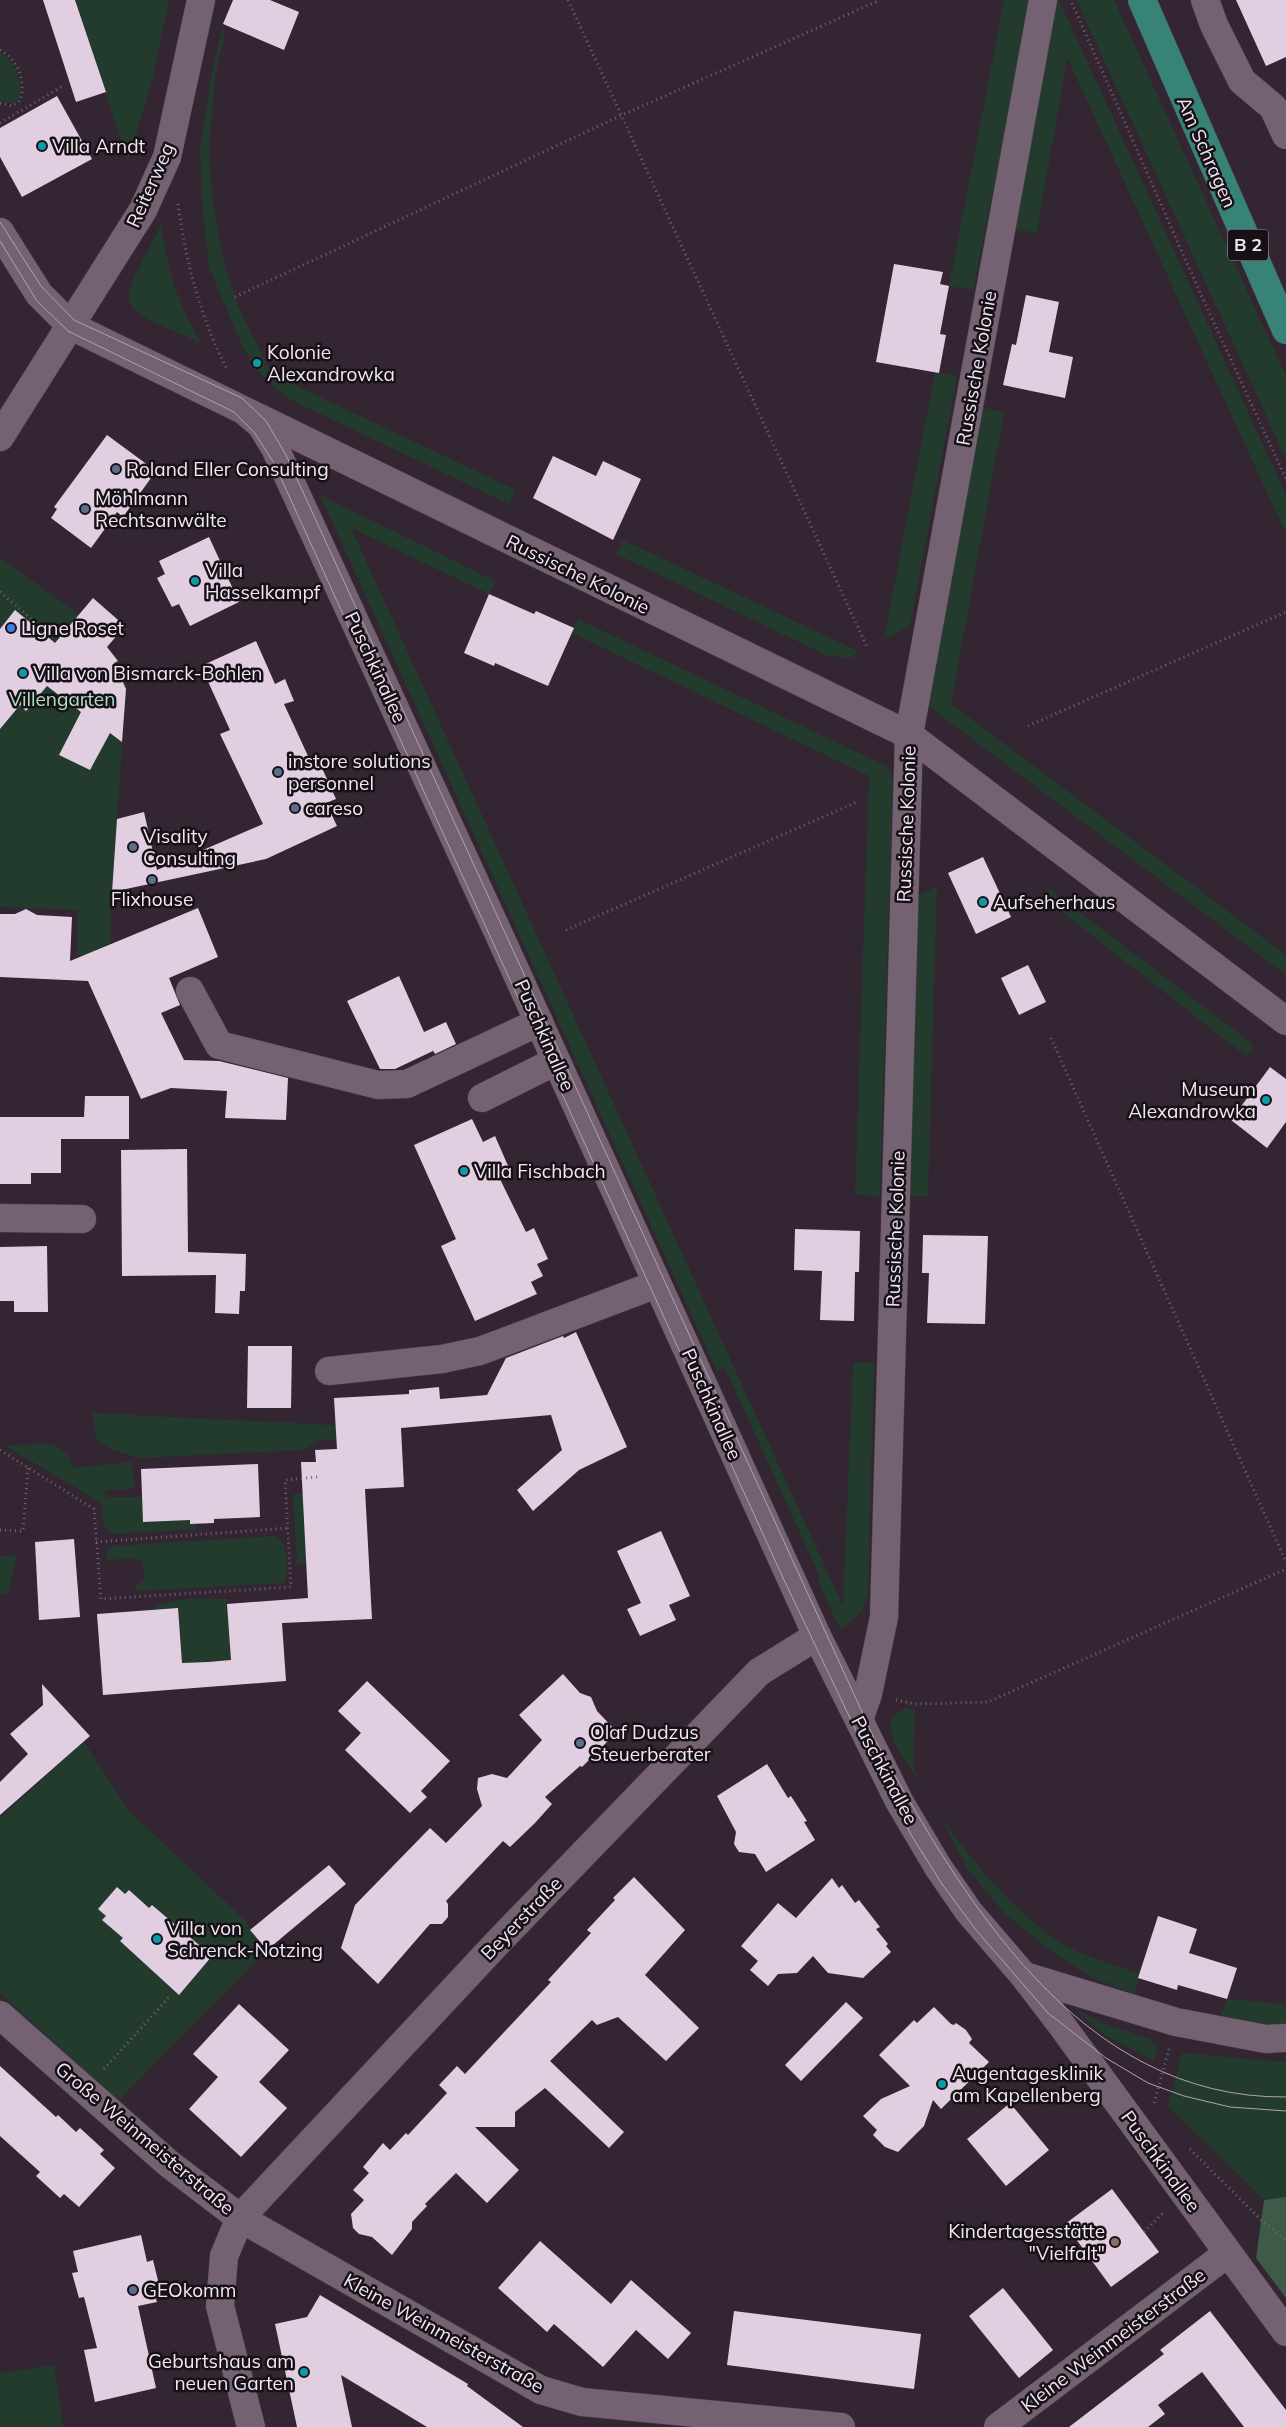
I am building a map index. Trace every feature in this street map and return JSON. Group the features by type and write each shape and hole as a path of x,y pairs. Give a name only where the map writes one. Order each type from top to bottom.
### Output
{"main road":[{"name":"Am Schragen","path":"1142,0 1286,330"}],"street":[{"name":"Reiterweg","path":"0,437 143,210 167,157 201,0"},
{"name":"Russische Kolonie","path":"859,1720 868,1694 884,1617 909,735 1043,0"},
{"path":"1205,0 1242,81 1273,107 1286,134"},
{"name":"Russische Kolonie","path":"0,232 39,294 71,326 909,735 1286,1021"},
{"name":"Puschkinallee","path":"248,413 261,425 274,448 539,1022 817,1636 900,1801 938,1867 969,1912 1024,1976 1286,2332"},
{"path":"190,991 219,1045 378,1086 407,1084 539,1022"},
{"path":"482,1098 556,1061"},
{"path":"0,1218 82,1219"},
{"path":"328,1371 442,1359 480,1351 657,1284"},
{"name":"Beyerstraße","path":"240,2218 495,1946 758,1672 817,1636"},
{"path":"1024,1976 1176,2022 1266,2039 1286,2038"},
{"name":"Große Weinmeisterstraße","path":"0,2015 168,2163 240,2218 224,2256 220,2306 251,2427"},
{"name":"Kleine Weinmeisterstraße","path":"240,2218 541,2390 582,2402 622,2417 840,2427"},
{"name":"Kleine Weinmeisterstraße","path":"998,2427 1228,2253"}],"path":[{"path":"568,0 867,647"},
{"path":"235,297 620,116 880,0"},
{"path":"1071,0 1202,297 1286,479"},
{"path":"0,50 14,62 22,76 23,92 20,101 12,106 0,103"},
{"path":"0,123 62,86"},
{"path":"17,103 22,110"},
{"path":"178,200 192,280 205,320 248,413"},
{"path":"0,592 42,628 40,630"},
{"path":"1028,726 1286,612"},
{"path":"566,930 857,802"},
{"path":"1051,1038 1286,1562"},
{"path":"0,1450 94,1509 101,1599 291,1587 286,1480 317,1477"},
{"path":"0,1530 23,1531 28,1468"},
{"path":"96,1542 288,1528"},
{"path":"868,1694 915,1704 988,1702 1286,1569"},
{"path":"102,2072 170,1995"},
{"path":"1152,2109 1176,2022"},
{"path":"1184,2143 1260,2218 1286,2240"},
{"path":"1144,2232 1160,2215"}],"green space":[{"path":"76,0 169,0 153,77 128,162"},
{"path":"1004,0 1032,0 973,290 949,286"},
{"path":"1057,0 1059,0 1286,495 1286,534 1067,57 1037,233 1014,229"},
{"path":"1078,0 1114,0 1286,376 1286,459 1082,12"},
{"path":"223,24 224,38 215,77 209,149 213,204 224,262 238,307 272,374 516,490 509,504 291,400 276,389 260,373 243,348 209,267 202,205 200,147 211,77"},
{"path":"0,53 11,62 19,80 19,100 12,104 0,100"},
{"path":"161,225 167,258 179,299 201,343 153,322 133,309 128,295 134,278"},
{"path":"935,372 957,376 910,626 884,639"},
{"path":"980,407 1004,412 951,704 1286,955 1286,975 926,704"},
{"path":"320,495 495,581 489,594 351,528 843,1606 853,1363 874,1363 868,1594 863,1609 844,1628 840,1629 817,1579 820,1577 725,1368 717,1371"},
{"path":"623,540 858,652 852,658 828,656 616,554"},
{"name":"Villengarten","path":"0,558 79,614 127,672 110,943 106,945 105,956 77,955 78,910 0,907"},
{"path":"578,619 888,767 893,780 880,1196 855,1195 869,776 572,633"},
{"path":"937,887 928,1196 906,1196 914,897"},
{"path":"1049,889 1254,1045 1246,1056 1043,897"},
{"path":"93,1413 391,1428 399,1439 321,1440 304,1450 140,1458 113,1450 96,1440"},
{"path":"50,1444 66,1452 72,1468 132,1462 135,1488 104,1491 106,1497 142,1497 144,1522 190,1520 190,1524 196,1524 196,1529 113,1534 105,1525 103,1504 4,1445"},
{"path":"341,1491 306,1564 297,1565 293,1494"},
{"path":"276,1536 283,1545 287,1558 287,1572 284,1583 137,1591 135,1586 144,1581 143,1562 133,1558 107,1560 107,1551 113,1546"},
{"path":"16,1555 9,1592 0,1595 0,1556"},
{"path":"227,1599 231,1660 182,1663 178,1608 153,1609 167,1602 177,1600"},
{"path":"907,1708 915,1710 913,1765 919,1782 894,1743 890,1724 898,1712"},
{"path":"84,1741 128,1810 246,1921 250,1930 267,1950 118,2101 0,1993 0,1818"},
{"path":"942,1819 967,1853 995,1885 1041,1928 1058,1941 1076,1951 1140,1974 1134,1994 1094,1978 1051,1951 1005,1914 967,1868"},
{"path":"1227,1999 1286,2004 1286,2026 1248,2024 1220,2019"},
{"path":"1077,2010 1103,2023 1152,2040 1157,2047 1154,2061 1101,2033"},
{"path":"1182,2053 1286,2062 1286,2197 1264,2200 1168,2106"},
{"path":"1286,2197 1286,2298 1256,2258 1264,2200"},
{"path":"54,2365 63,2427 0,2427 0,2373"}],"building":[{"path":"43,0 75,0 106,92 76,102"},
{"path":"233,0 270,0 299,12 284,50 223,24"},
{"path":"1236,0 1286,0 1286,57 1266,66"},
{"name":"Villa Arndt","path":"57,96 92,159 22,197 0,157 0,128"},
{"path":"894,264 943,272 940,284 949,286 940,334 946,335 939,373 876,362"},
{"path":"1026,295 1059,302 1049,352 1073,357 1065,398 1003,385 1012,344 1016,345"},
{"path":"107,435 156,471 123,517 117,512 91,548 51,518 57,509 54,507"},
{"path":"553,456 596,476 603,461 641,479 613,540 533,498"},
{"name":"Villa Hasselkampf","path":"209,537 239,602 190,626 179,604 172,607 157,578 165,574 159,561"},
{"path":"489,594 534,614 536,611 574,628 548,686 495,663 494,666 464,653"},
{"path":"93,598 125,626 107,647 118,661 114,663 126,689 122,742 110,733 90,770 59,755 81,712 47,686 26,711 20,705 0,729 0,629 15,610 55,643"},
{"path":"256,641 275,684 285,679 294,701 284,704 314,769 321,766 336,799 326,803 337,826 266,859 112,892 117,819 144,812 157,870 263,824 220,734 230,730 201,666"},
{"name":"Aufseherhaus","path":"983,857 1011,917 976,934 948,873"},
{"path":"198,908 218,957 169,978 180,1005 161,1013 184,1060 219,1061 288,1078 286,1120 225,1118 227,1091 171,1088 141,1099 88,981 0,977 0,914 15,914 26,909 37,915 72,917 70,961"},
{"path":"1028,965 1046,1002 1019,1015 1001,978"},
{"path":"399,976 424,1032 446,1022 456,1044 435,1054 432,1049 433,1051 395,1069 380,1069 347,1001"},
{"name":"Museum Alexandrowka","path":"1270,1067 1286,1079 1286,1122 1267,1148 1231,1120"},
{"path":"85,1096 129,1096 129,1139 61,1139 61,1173 31,1173 31,1184 0,1184 0,1117 84,1117"},
{"path":"472,1119 483,1142 495,1136 509,1168 497,1173 526,1232 534,1228 548,1259 537,1264 543,1276 531,1282 537,1294 475,1321 441,1246 456,1239 414,1145"},
{"path":"187,1149 188,1252 246,1254 245,1291 240,1291 239,1314 215,1313 216,1275 122,1276 121,1150"},
{"path":"795,1229 860,1231 859,1272 855,1272 854,1321 820,1320 822,1271 794,1270"},
{"path":"923,1235 988,1236 985,1324 927,1323 929,1273 922,1273"},
{"path":"47,1246 48,1312 14,1312 14,1301 0,1301 0,1247"},
{"path":"576,1332 627,1447 579,1470 533,1511 517,1490 562,1450 551,1415 401,1428 404,1487 365,1489 372,1619 282,1623 286,1681 103,1695 97,1614 178,1608 182,1663 208,1662 231,1660 227,1604 308,1598 301,1462 316,1462 315,1450 337,1449 334,1398 409,1394 409,1390 439,1387 440,1399 487,1395 506,1358"},
{"path":"248,1346 292,1346 291,1408 247,1408"},
{"path":"258,1464 260,1517 214,1519 214,1523 190,1524 190,1520 143,1522 141,1469"},
{"path":"661,1531 690,1596 669,1605 676,1620 640,1636 627,1609 641,1603 617,1551"},
{"path":"74,1539 80,1617 39,1620 35,1542"},
{"path":"563,1674 580,1693 591,1697 597,1711 617,1732 582,1767 580,1766 545,1797 552,1804 535,1823 510,1847 503,1841 446,1901 448,1904 448,1917 442,1924 430,1924 378,1984 341,1948 355,1905 430,1828 446,1843 482,1806 477,1789 478,1778 492,1774 507,1778 542,1740 519,1715"},
{"path":"367,1681 450,1761 421,1791 427,1797 410,1813 345,1750 361,1733 338,1711"},
{"path":"42,1684 90,1736 0,1815 0,1782 28,1754 10,1734 43,1705"},
{"path":"767,1764 788,1798 791,1796 807,1821 804,1822 815,1840 766,1872 755,1854 739,1852 734,1844 736,1832 717,1796"},
{"path":"329,1865 346,1884 267,1950 250,1930"},
{"path":"634,1877 685,1930 645,1975 699,2028 666,2061 618,2017 597,2025 592,2020 550,2061 624,2132 609,2148 545,2088 515,2112 515,2127 475,2127 519,2170 487,2203 456,2173 425,2204 427,2206 412,2222 412,2229 392,2255 372,2237 359,2234 353,2228 351,2214 364,2200 353,2190 369,2173 363,2167 383,2143 390,2150 406,2133 408,2135 447,2093 439,2085 457,2066 465,2074 551,1982 548,1980 591,1933 587,1930 615,1900 613,1898"},
{"path":"832,1878 839,1888 842,1885 855,1903 859,1900 880,1927 876,1929 888,1944 886,1946 891,1952 863,1978 828,1973 813,1956 797,1973 778,1974 768,1986 750,1970 758,1961 741,1946 778,1903 796,1918"},
{"name":"Villa von Schrenck-Notzing","path":"117,1887 125,1894 129,1890 149,1908 152,1905 212,1956 179,1995 120,1941 123,1938 102,1920 106,1916 98,1909"},
{"path":"1158,1916 1197,1929 1189,1953 1237,1968 1227,1999 1178,1985 1177,1990 1138,1978"},
{"path":"846,2002 863,2018 801,2081 785,2065"},
{"path":"239,2004 289,2050 259,2082 287,2108 241,2157 189,2109 218,2077 193,2054"},
{"name":"Augentagesklinik am Kapellenberg","path":"934,2007 951,2024 954,2025 956,2023 966,2030 972,2039 969,2043 989,2062 941,2109 933,2100 924,2126 898,2152 885,2147 873,2135 877,2130 863,2116 881,2099 910,2086 879,2055 914,2020 917,2023"},
{"path":"0,2066 56,2117 58,2115 76,2132 80,2128 104,2150 100,2154 115,2168 79,2207 64,2194 60,2198 36,2176 40,2172 0,2136"},
{"path":"1010,2103 1049,2150 1006,2186 967,2139"},
{"name":"Kindertagesstätte \"Vielfalt\"","path":"1112,2189 1159,2252 1111,2287 1065,2224"},
{"path":"141,2235 147,2262 153,2260 162,2297 156,2299 157,2302 138,2306 156,2388 95,2402 84,2350 97,2348 84,2297 79,2298 72,2273 78,2272 73,2251"},
{"path":"540,2241 611,2304 631,2280 691,2333 668,2359 636,2330 603,2367 554,2324 547,2332 498,2288"},
{"path":"1003,2288 1053,2350 1019,2378 969,2316"},
{"path":"320,2295 468,2384 467,2386 523,2427 427,2427 341,2375 352,2427 297,2427 275,2324 307,2317"},
{"path":"734,2311 921,2334 914,2389 727,2365"},
{"path":"1210,2311 1286,2410 1286,2427 1244,2427 1202,2372 1158,2405 1165,2414 1148,2427 1069,2427 1164,2354 1160,2350"}],"tram line":[{"path":"0,222 41,286 74,320 242,398 266,421 286,455 874,1738 946,1861 988,1922 1035,1978 1087,2026 1146,2064 1212,2089 1286,2097"},
{"path":"0,241 37,301 68,331 234,412 254,432 274,463 784,1580 862,1743 913,1838 942,1884 976,1930 1048,2013 1106,2058 1148,2083 1184,2096 1230,2107 1286,2111"}],"place":[{"name":"Villa Arndt","path":"42,146"},
{"name":"Kolonie Alexandrowka","path":"257,363"},
{"name":"Roland Eller Consulting","path":"116,469"},
{"name":"Möhlmann Rechtsanwälte","path":"85,509"},
{"name":"Villa Hasselkampf","path":"195,581"},
{"name":"Ligne Roset","path":"11,628"},
{"name":"Villa von Bismarck-Bohlen","path":"23,673"},
{"name":"instore solutions personnel","path":"278,772"},
{"name":"careso","path":"295,808"},
{"name":"Visality Consulting","path":"133,847"},
{"name":"Flixhouse","path":"152,880"},
{"name":"Aufseherhaus","path":"983,902"},
{"name":"Museum Alexandrowka","path":"1266,1100"},
{"name":"Villa Fischbach","path":"464,1171"},
{"name":"Olaf Dudzus Steuerberater","path":"580,1743"},
{"name":"Villa von Schrenck-Notzing","path":"157,1939"},
{"name":"Augentagesklinik am Kapellenberg","path":"942,2084"},
{"name":"Kindertagesstätte \"Vielfalt\"","path":"1115,2242"},
{"name":"GEOkomm","path":"133,2290"},
{"name":"Geburtshaus am neuen Garten","path":"304,2372"}]}
